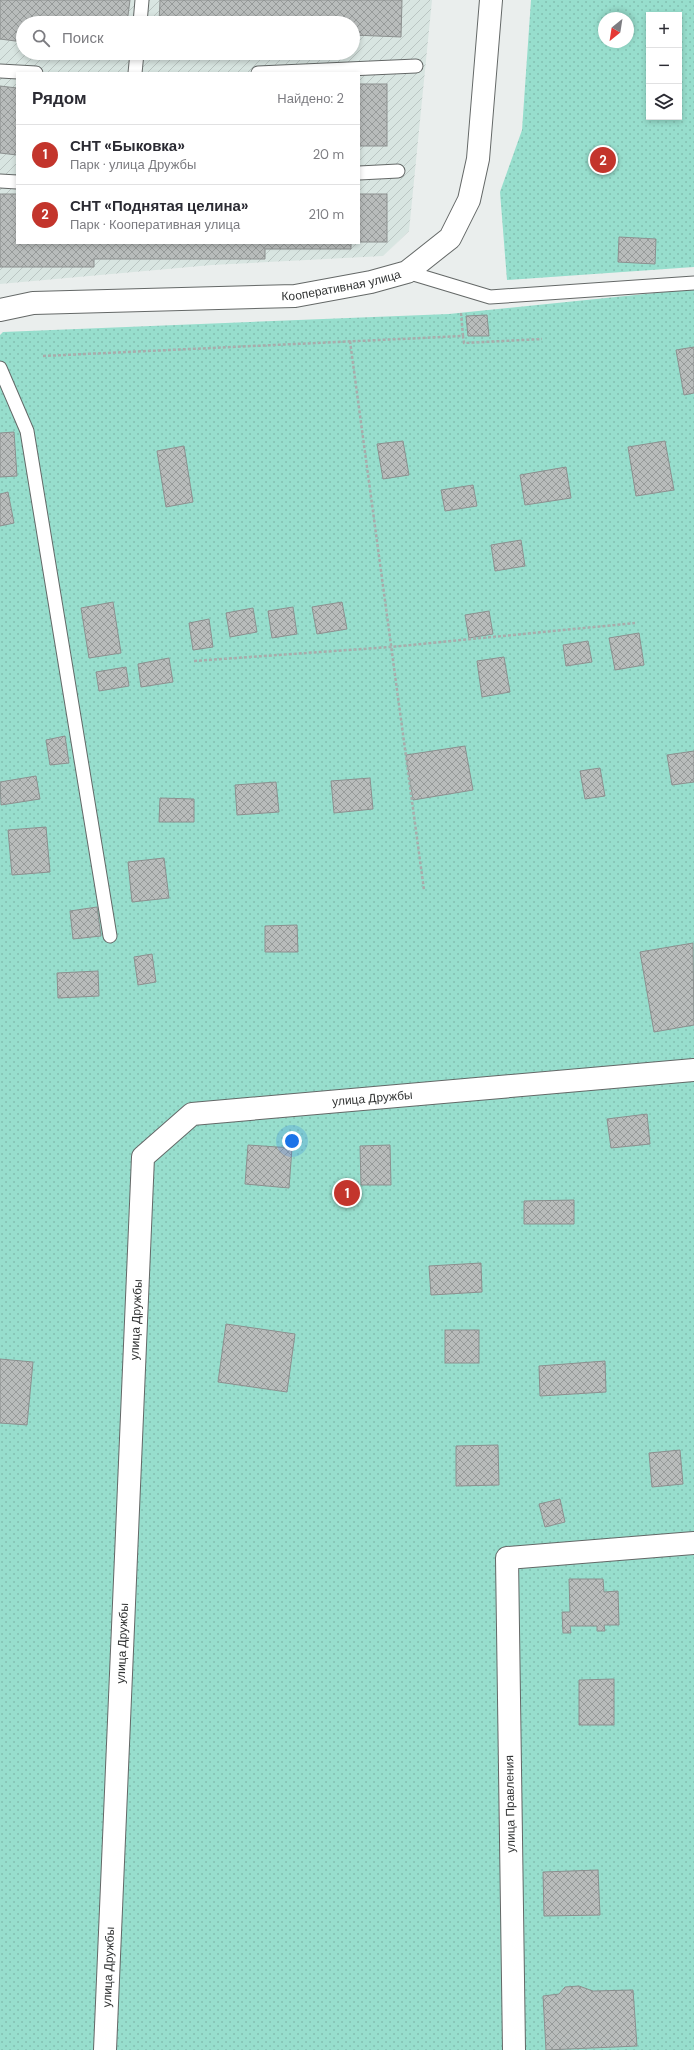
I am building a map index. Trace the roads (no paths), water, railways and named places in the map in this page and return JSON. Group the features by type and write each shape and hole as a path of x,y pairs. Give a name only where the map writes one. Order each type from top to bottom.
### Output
{"street":[{"name":"Кооперативная улица","path":"0,310 33,303 294,296 371,282 407,272 450,238 469,200 478,159 491,0"},
{"name":"улица Дружбы","path":"105,2050 144,1158 192,1114 694,1070"},
{"name":"улица Правления","path":"514,2050 506,1558 694,1543"}],"lane":[{"path":"141,16 142,0"},
{"path":"135,72 136,60"},
{"path":"281,72 416,66"},
{"path":"0,71 18,72"},
{"path":"360,173 398,171"},
{"path":"0,181 16,182"},
{"path":"407,272 490,297 694,283"},
{"path":"0,368 28,431 110,936"}],"place":[{"name":"СНТ «Поднятая целина»","path":"603,160"},
{"name":"СНТ «Быковка»","path":"347,1193"}]}
